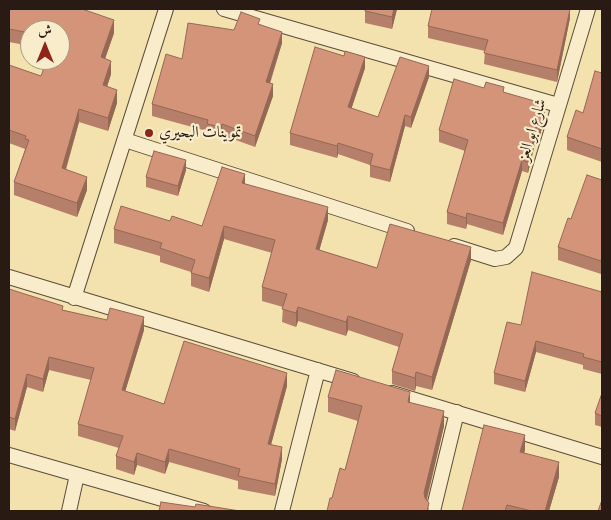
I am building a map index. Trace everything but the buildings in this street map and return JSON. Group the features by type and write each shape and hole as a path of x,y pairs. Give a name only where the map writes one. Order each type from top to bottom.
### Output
{"street":[{"path":"74,298 166,9"},
{"path":"224,9 558,105"},
{"name":"شارع ابو العز","path":"438,240 494,259 506,257 516,248 588,9"},
{"path":"125,140 419,234"},
{"path":"9,277 364,384"},
{"path":"282,511 318,370"},
{"path":"383,390 602,457"},
{"path":"433,511 457,412"},
{"path":"9,455 204,511"},
{"path":"69,511 77,475"}],"place":[{"name":"تموينات البحيري","path":"149,133"}]}
